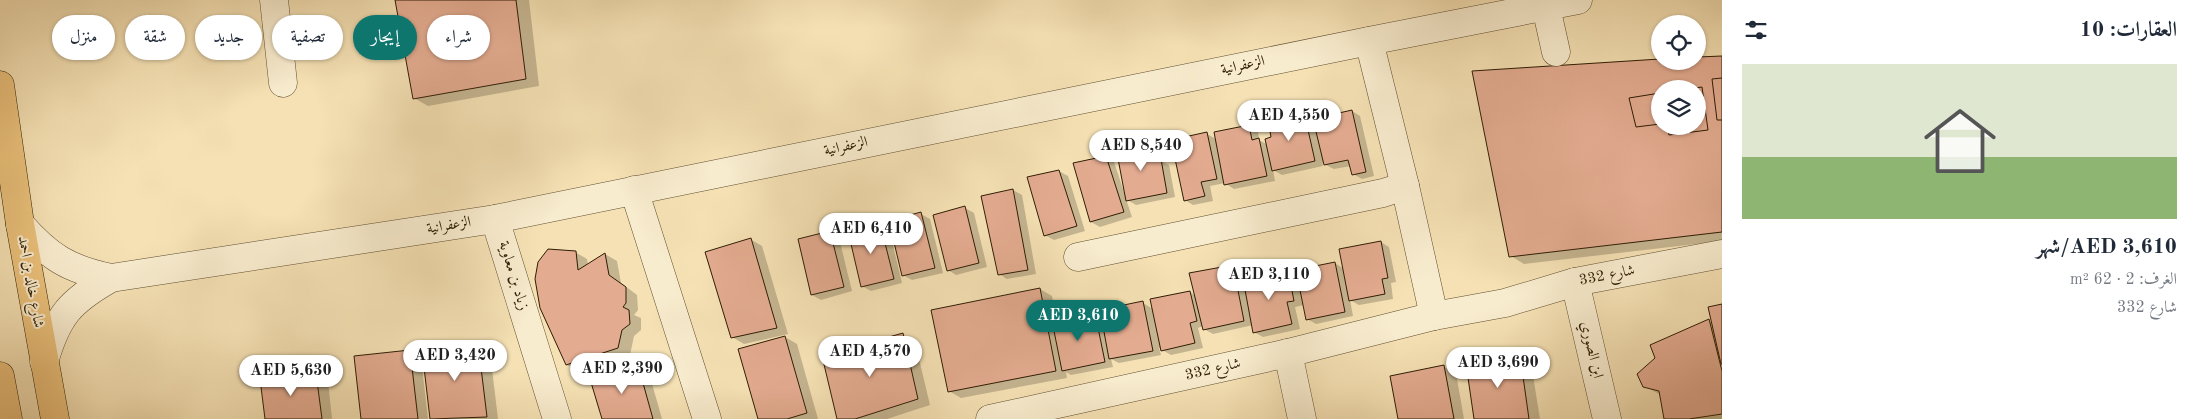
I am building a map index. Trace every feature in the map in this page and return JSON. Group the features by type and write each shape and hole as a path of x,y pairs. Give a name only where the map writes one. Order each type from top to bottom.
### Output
{"main road":[{"name":"شارع خالد بن احمد","path":"0,85 20,224 55,419"},
{"path":"0,376 8,419"}],"street":[{"path":"274,0 283,83"},
{"name":"الزعفرانية","path":"44,362 52,335 67,311 87,292 111,278 495,219 1578,0"},
{"path":"1546,7 1556,52"},
{"path":"1369,41 1405,186 1434,316"},
{"path":"1078,257 1383,194 1405,186"},
{"path":"634,190 707,419"},
{"name":"زياد بن معاوية","path":"495,219 557,419"},
{"name":"الزعفرانية","path":"20,224 38,244 60,261 85,272 111,278"},
{"name":"شارع 332","path":"990,419 1288,353 1434,316 1505,303 1576,282 1722,254"},
{"name":"ابن الصوري","path":"1576,282 1607,419"},
{"path":"1288,353 1302,419"}],"building":[{"path":"395,0 516,0 526,79 413,99 406,60 417,60 417,15 398,15"},
{"path":"1722,56 1722,232 1509,257 1472,71 1651,60 1651,70 1706,70 1706,57"},
{"path":"1722,78 1722,120 1717,120 1712,79"},
{"path":"1651,94 1651,125 1636,127 1629,98"},
{"path":"1352,110 1366,172 1352,175 1348,160 1324,165 1313,119"},
{"path":"1304,112 1315,161 1272,171 1265,139 1271,137 1268,120"},
{"path":"1249,125 1252,140 1259,138 1267,176 1224,185 1214,132"},
{"path":"1207,132 1217,179 1201,182 1205,196 1184,201 1171,140"},
{"path":"1152,142 1155,160 1161,159 1167,193 1126,201 1116,148"},
{"path":"1106,156 1124,212 1090,222 1073,163"},
{"path":"1059,170 1077,226 1044,236 1027,177"},
{"path":"1013,189 1028,270 998,275 981,196"},
{"path":"965,206 979,263 947,271 933,215"},
{"path":"921,212 935,268 902,276 889,221"},
{"path":"880,223 894,279 861,287 848,231"},
{"path":"830,231 844,287 811,295 798,239"},
{"path":"751,238 777,328 731,338 705,252"},
{"path":"1381,241 1388,278 1382,279 1385,294 1349,301 1339,249"},
{"path":"548,249 576,251 578,270 605,253 609,275 626,287 626,303 623,307 629,310 630,324 622,330 618,348 566,365 540,308 535,279 538,262"},
{"path":"1335,262 1345,312 1306,320 1296,270"},
{"path":"1233,265 1244,321 1203,330 1189,273"},
{"path":"1288,270 1294,301 1287,302 1292,324 1253,333 1243,279"},
{"path":"1040,288 1056,371 948,392 931,310"},
{"path":"1190,291 1197,321 1190,323 1195,343 1161,351 1150,299"},
{"path":"1143,301 1153,351 1109,359 1100,310"},
{"path":"1722,304 1722,364 1721,364 1708,307"},
{"path":"1095,313 1105,362 1062,371 1052,321"},
{"path":"1709,319 1722,371 1722,414 1689,419 1664,419 1659,391 1643,387 1637,374 1655,358 1650,345"},
{"path":"903,333 918,399 855,419 837,419 822,356"},
{"path":"785,336 807,413 787,419 758,419 738,349"},
{"path":"478,343 487,417 430,419 422,350"},
{"path":"410,350 418,419 361,419 354,356"},
{"path":"1520,355 1529,419 1474,419 1466,364"},
{"path":"638,365 653,419 602,419 590,379"},
{"path":"1444,365 1454,419 1398,419 1390,376"},
{"path":"316,373 322,419 265,419 260,379"}]}
